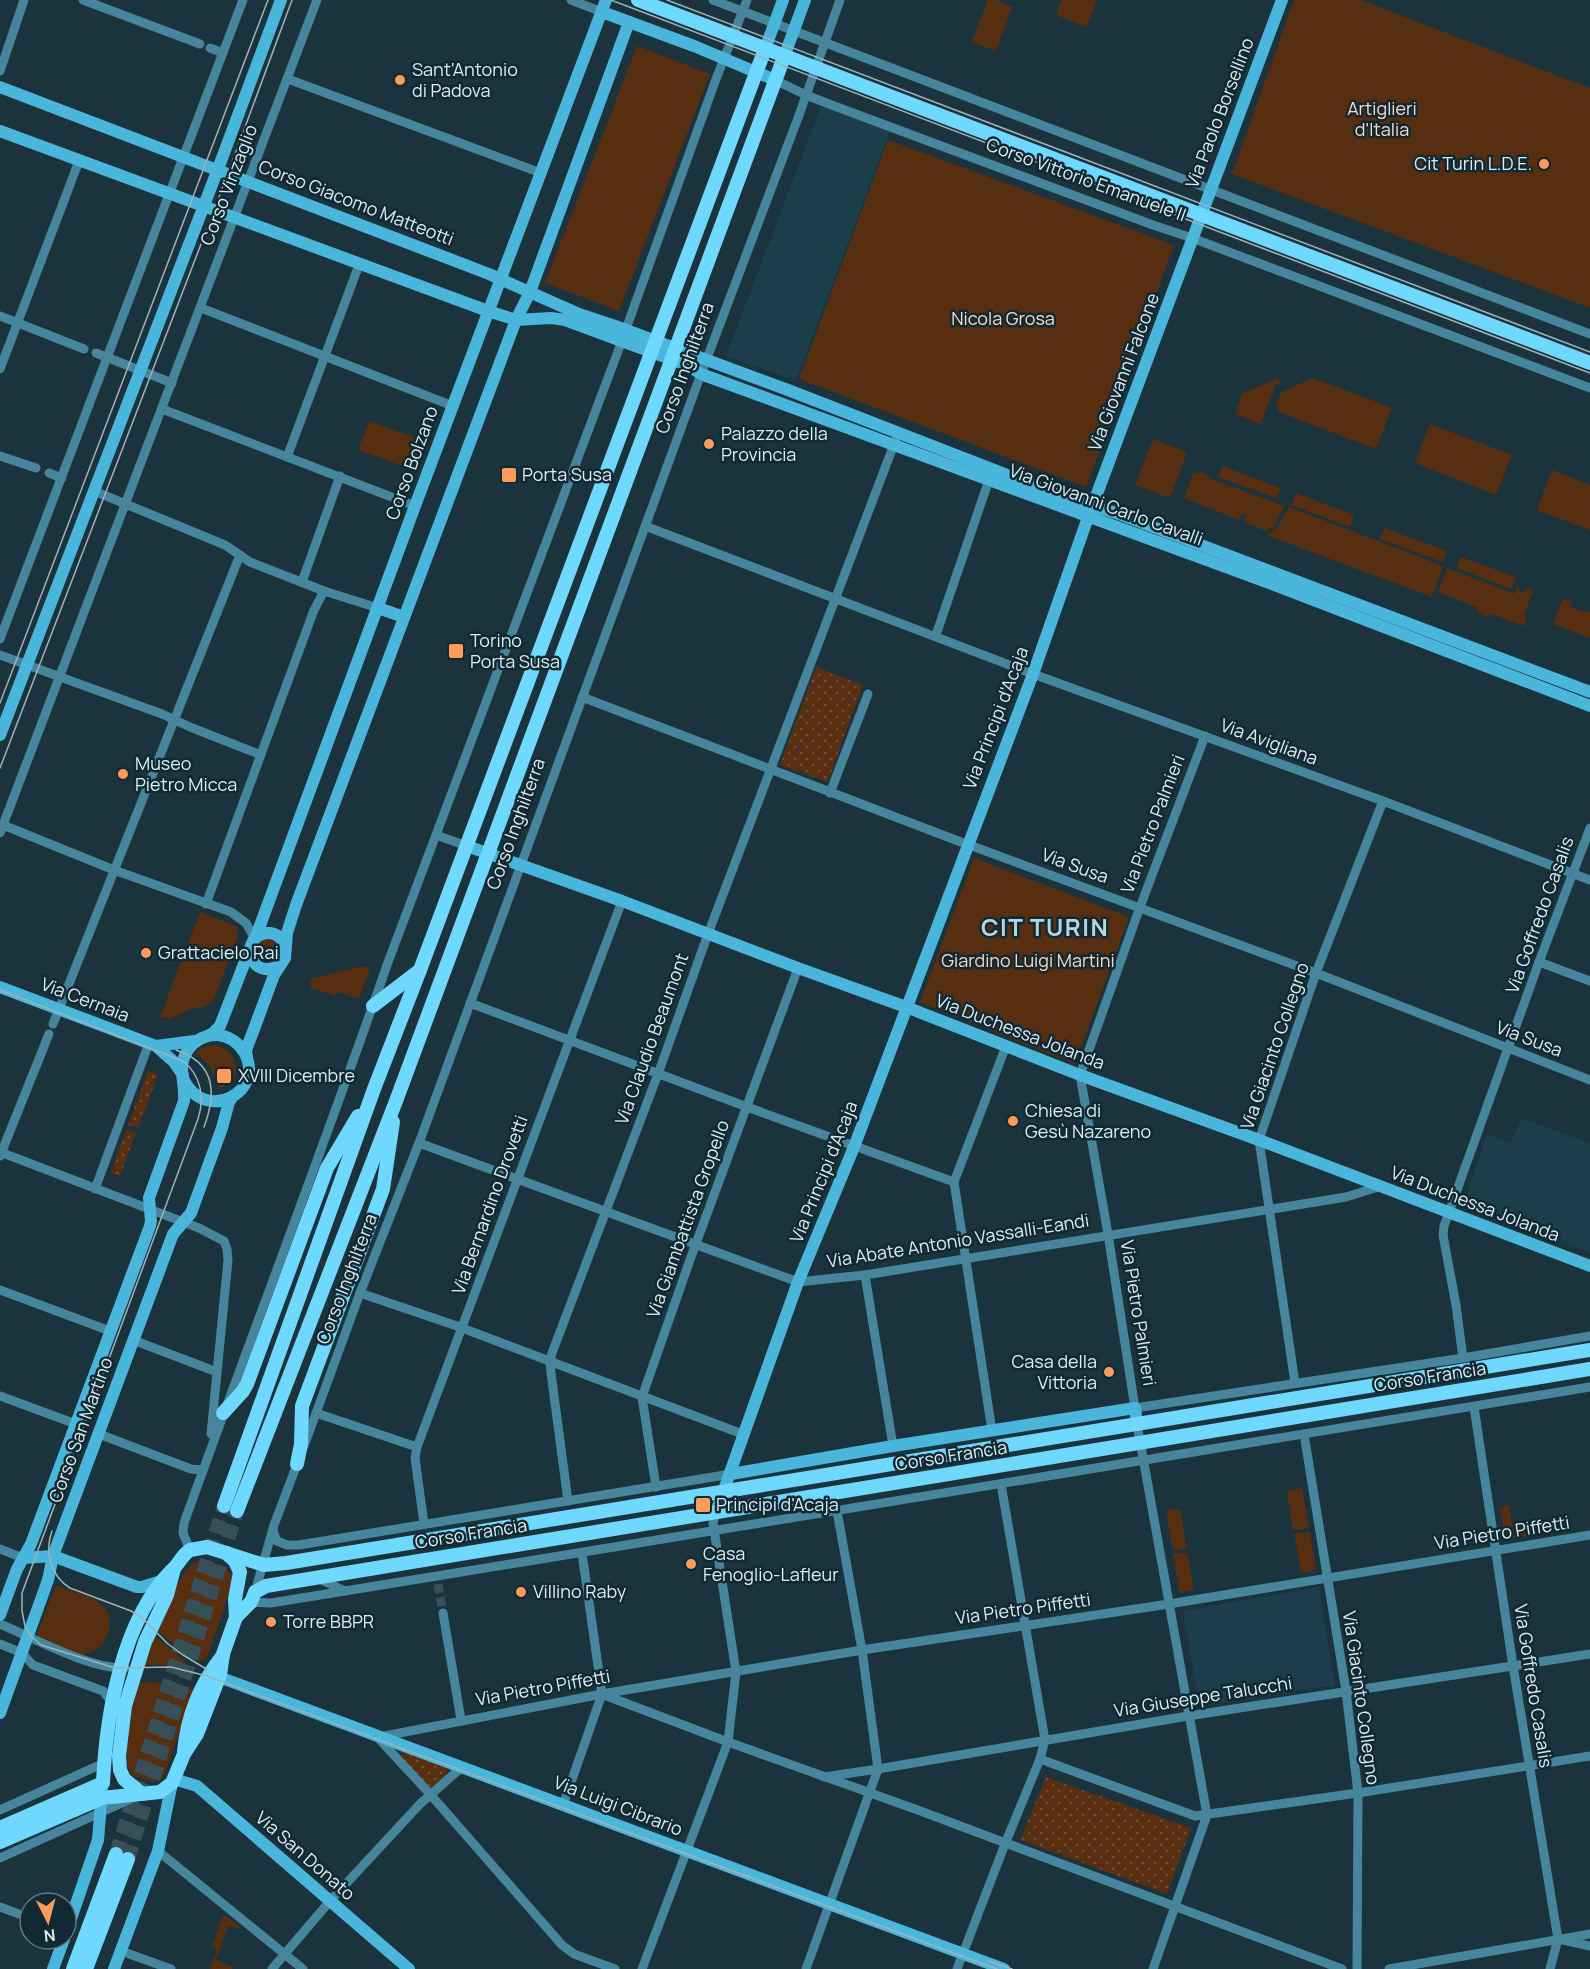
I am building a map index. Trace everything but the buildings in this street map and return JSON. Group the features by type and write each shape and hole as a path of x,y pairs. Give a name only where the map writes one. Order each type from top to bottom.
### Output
{"main road":[{"name":"Corso Vittorio Emanuele II","path":"638,0 1590,363"},
{"name":"Corso Inghilterra","path":"224,1506 374,1089 765,49"},
{"name":"Corso Inghilterra","path":"237,1511 396,1101 784,57"},
{"path":"373,1006 420,970"},
{"path":"223,1413 247,1384 327,1167 374,1089"},
{"path":"297,1464 301,1444 302,1406 386,1179 396,1101"},
{"name":"Corso Francia","path":"190,1550 207,1547 264,1565 341,1554 1590,1350"},
{"name":"Corso Francia","path":"253,1597 266,1586 1590,1369"},
{"path":"142,1794 124,1779 120,1770 118,1704 120,1668 143,1612 161,1581 190,1550"},
{"path":"226,1553 238,1564 240,1572 235,1599 236,1617"},
{"path":"0,1828 103,1784 106,1731 167,1595 174,1569"},
{"path":"183,1754 197,1734 219,1677 223,1654 236,1617 253,1597"},
{"path":"0,1842 102,1798 165,1791 173,1781 183,1754 186,1729 201,1686 223,1654"},
{"path":"73,1969 122,1856 86,1969"}],"street":[{"path":"0,71 24,0"},
{"path":"83,0 200,44"},
{"path":"0,639 243,0"},
{"name":"Corso Vinzaglio","path":"0,735 218,170 281,0"},
{"name":"Corso Vinzaglio","path":"2,829 317,0"},
{"name":"Corso Vittorio Emanuele II","path":"571,0 604,6 629,22 725,58 806,95 1590,388"},
{"name":"Corso Vittorio Emanuele II","path":"713,0 1590,334"},
{"path":"190,1550 183,1529 223,1413 618,333 747,0"},
{"path":"765,49 783,0"},
{"path":"784,57 805,0"},
{"name":"Corso Inghilterra","path":"253,1597 297,1464 360,1293 419,1143 840,0"},
{"name":"Via Paolo Borsellino","path":"1192,238 1282,0"},
{"name":"Corso Bolzano","path":"199,1040 213,1033 220,1026 253,942 604,6"},
{"path":"247,1058 241,1048 226,1037 212,1035 199,1040 185,1053 183,1078 194,1095 207,1101 218,1102 233,1096 243,1087 247,1078 249,1043 280,965 285,958 287,933 296,905 516,320 530,292 629,22"},
{"path":"210,48 223,53"},
{"path":"288,79 541,173"},
{"name":"Corso Giacomo Matteotti","path":"0,87 185,156 500,279 618,333"},
{"path":"0,131 488,311 516,320 559,319 618,333"},
{"path":"0,369 79,161"},
{"name":"Via Giovanni Falcone","path":"1090,512 1192,238"},
{"path":"287,457 359,265"},
{"path":"201,308 453,406"},
{"path":"0,316 84,349"},
{"name":"Via Giovanni Carlo Cavalli","path":"618,333 674,354 707,360 898,432 991,475"},
{"path":"96,353 172,383"},
{"name":"Via Giovanni Carlo Cavalli","path":"674,354 701,374 894,446 991,475 1266,576 1446,637 1590,692"},
{"path":"162,409 415,506"},
{"path":"836,597 898,432"},
{"path":"0,456 36,468"},
{"path":"49,474 62,478"},
{"path":"936,635 991,475"},
{"path":"302,582 340,476"},
{"path":"94,491 225,546 250,562 324,591 404,617"},
{"name":"Via Principi d'Acaja","path":"642,1969 728,1742 736,1672 713,1523 798,1282 854,1147 1033,674 1090,512"},
{"name":"Via Avigliana","path":"645,526 936,635 1033,674 1383,801 1590,880"},
{"path":"53,1024 240,555"},
{"name":"Via Giovanni Carlo Cavalli","path":"1266,576 1442,650 1590,706"},
{"path":"206,904 316,604 324,591"},
{"name":"Via Claudio Beaumont","path":"568,1501 550,1362 708,934 836,597"},
{"path":"1442,650 1446,637"},
{"path":"0,655 60,676 261,755"},
{"path":"830,793 868,694"},
{"name":"Via Susa","path":"582,697 1590,1080"},
{"name":"Via Pietro Palmieri","path":"1153,1969 1206,1815 1137,1424 1108,1234 1080,1075 1205,736"},
{"name":"Via Giacinto Collegno","path":"1295,1383 1259,1140 1316,974 1383,801"},
{"name":"Via Goffredo Casalis","path":"1463,1358 1443,1235 1448,1213 1590,828"},
{"path":"2,829 231,912 246,922 253,942 251,957 257,966 268,969 280,965"},
{"name":"Via Duchessa Jolanda","path":"436,835 622,901 906,1007 1080,1075 1259,1140 1590,1266"},
{"name":"Via Bernardino Drovetti","path":"424,1524 415,1458 417,1447 622,901"},
{"path":"253,942 261,935 272,933 279,937 285,946"},
{"path":"1539,962 1590,981"},
{"name":"Via Giambattista Gropello","path":"656,1487 642,1396 695,1245 798,968"},
{"name":"Via Cernaia","path":"0,987 153,1045 174,1062 183,1078"},
{"path":"470,1003 854,1147 954,1182"},
{"path":"49,1034 1,1153 182,1222 224,1241 228,1260 209,1452"},
{"name":"Via Cernaia","path":"153,1045 199,1040"},
{"path":"95,1189 153,1045"},
{"path":"992,1431 954,1182 1006,1046"},
{"name":"Corso San Martino","path":"0,1615 17,1569 31,1544 150,1226 149,1198 184,1101 183,1078"},
{"name":"Corso San Martino","path":"0,1713 48,1580 53,1557 173,1234 191,1213 233,1096"},
{"name":"Via Abate Antonio Vassalli-Eandi","path":"419,1143 798,1282 865,1275 1346,1197 1378,1186"},
{"path":"865,1275 893,1446"},
{"path":"0,1290 110,1331"},
{"path":"360,1293 745,1435"},
{"name":"Corso Francia","path":"273,1531 277,1541 292,1546 893,1446 1463,1358 1590,1336"},
{"path":"133,1340 218,1372"},
{"name":"Corso Francia","path":"253,1597 271,1603 438,1580 582,1552 1304,1434 1590,1390"},
{"path":"0,1396 76,1424"},
{"name":"Via Goffredo Casalis","path":"1474,1407 1513,1666 1558,1939 1550,1969"},
{"path":"316,1413 417,1447"},
{"path":"99,1434 191,1468 203,1470"},
{"name":"Via Giacinto Collegno","path":"1304,1434 1346,1691 1358,1793 1357,1969"},
{"path":"957,1969 1040,1759 1045,1740 1001,1484"},
{"path":"806,1969 878,1769 862,1650 837,1511"},
{"path":"341,1554 357,1535"},
{"name":"Via Pietro Piffetti","path":"379,1737 602,1694 862,1650 1169,1604 1590,1535"},
{"path":"0,1550 23,1558 53,1557 137,1587 161,1581"},
{"path":"563,1805 602,1694 582,1552"},
{"path":"317,1578 345,1591"},
{"path":"443,1613 461,1720"},
{"path":"0,1624 52,1648 100,1664 120,1668 136,1667"},
{"path":"0,1644 22,1653 33,1665 103,1691 118,1704"},
{"name":"Via Giuseppe Talucchi","path":"822,1777 1188,1716 1590,1654"},
{"name":"Via Luigi Cibrario","path":"219,1677 1004,1969"},
{"path":"602,1694 1342,1969"},
{"path":"379,1737 562,1945 574,1954 615,1969"},
{"path":"1040,1759 1195,1816 1590,1756"},
{"path":"0,1810 104,1763"},
{"path":"272,1969 330,1901 430,1794 462,1767"},
{"path":"114,1969 158,1851 173,1781"},
{"name":"Via San Donato","path":"173,1781 197,1786 409,1969"},
{"path":"78,1898 98,1840 103,1784"},
{"path":"0,1858 142,1794"},
{"path":"158,1851 303,1969"},
{"path":"0,1906 18,1913"},
{"path":"1389,1969 1590,1934"},
{"path":"1558,1939 1590,1946"},
{"path":"53,1969 60,1951"},
{"path":"121,1951 171,1969"},
{"path":"278,1969 284,1953"}],"shaded area":[{"path":"821,106 890,131 796,381 726,356"},
{"path":"1521,1118 1590,1143 1590,1253 1464,1202 1487,1134 1511,1143"},
{"path":"1319,1587 1335,1685 1199,1706 1183,1611"}],"green space":[{"path":"988,0 997,0 1012,7 996,51 972,42"},
{"path":"1062,0 1097,0 1087,27 1056,15"},
{"name":"Artiglieri d'Italia","path":"1294,0 1361,0 1590,88 1590,308 1232,174"},
{"path":"637,46 710,74 619,311 545,283"},
{"name":"Nicola Grosa","path":"888,140 1174,245 1086,487 799,379"},
{"path":"1278,378 1280,384 1275,386 1261,424 1235,414 1242,394"},
{"path":"1313,378 1392,408 1376,449 1279,412 1276,406 1281,392"},
{"path":"369,421 427,442 417,471 358,450"},
{"path":"1430,424 1512,455 1496,495 1415,463"},
{"path":"1153,439 1187,452 1170,498 1135,485"},
{"path":"1222,466 1281,488 1277,498 1218,477"},
{"path":"1552,470 1590,485 1590,530 1537,510"},
{"path":"1194,472 1209,475 1208,478 1285,506 1273,527 1266,531 1244,522 1246,516 1242,514 1239,520 1184,498"},
{"path":"1296,493 1354,515 1350,527 1291,505"},
{"path":"1289,507 1443,566 1432,597 1266,535 1277,528"},
{"path":"1384,528 1447,551 1443,562 1380,539"},
{"path":"1461,557 1516,577 1511,589 1457,568"},
{"path":"1447,568 1514,594 1518,585 1521,593 1531,587 1533,591 1523,626 1490,613 1488,617 1476,612 1478,608 1438,592"},
{"path":"1563,599 1572,602 1571,607 1586,613 1590,611 1590,638 1553,624"},
{"path":"816,667 863,685 828,782 780,765"},
{"name":"Giardino Luigi Martini","path":"974,858 1129,917 1075,1064 920,1002"},
{"path":"200,912 238,927 236,933 238,935 213,1002 204,1007 190,1009 170,1019 160,1017"},
{"path":"268,939 276,942 279,950 276,958 268,961 260,958 257,950 260,942"},
{"path":"363,966 370,969 359,999 337,992 336,996 311,988 310,979"},
{"path":"213,1045 229,1052 236,1065 233,1079 228,1085 219,1088 210,1066 196,1053 203,1047"},
{"path":"148,1071 158,1075 138,1128 128,1125"},
{"path":"126,1130 136,1133 120,1176 111,1173"},
{"path":"1302,1488 1309,1528 1293,1530 1287,1491"},
{"path":"1509,1506 1513,1529 1530,1527 1531,1535 1505,1540 1500,1507"},
{"path":"1180,1509 1187,1549 1173,1550 1166,1510"},
{"path":"1310,1532 1316,1570 1301,1573 1294,1534"},
{"path":"1187,1553 1194,1590 1180,1592 1173,1554"},
{"path":"202,1559 226,1568 233,1576 208,1655 205,1660 198,1661 177,1648 157,1630 181,1578 195,1562"},
{"path":"58,1586 89,1597 105,1609 110,1626 103,1643 96,1649 87,1653 72,1653 38,1637 37,1634 55,1587"},
{"path":"155,1636 186,1662 185,1666 144,1665"},
{"path":"138,1682 174,1683 194,1690 165,1773 162,1778 154,1782 133,1776 128,1769 126,1758 128,1731"},
{"path":"401,1749 448,1768 446,1776 430,1788 402,1758"},
{"path":"1046,1777 1191,1828 1167,1894 1020,1840"},
{"path":"223,1915 242,1929 228,1926 216,1960 233,1967 232,1969 210,1969 217,1949 212,1947"}],"tunnel":[{"path":"116,1854 224,1506"},
{"path":"128,1859 237,1511"},
{"path":"438,1584 443,1613"}],"tram line":[{"path":"0,703 268,0"},
{"path":"0,768 221,192 292,0"},
{"path":"611,0 1590,373"},
{"path":"667,0 1590,352"},
{"path":"0,990 183,1061 198,1080 201,1095 198,1119 22,1593 25,1626 32,1637 41,1645 115,1668 171,1667 207,1676 997,1969"},
{"path":"176,1050 199,1063 210,1080 211,1102 204,1127"},
{"path":"52,1531 49,1556 54,1570 63,1583 70,1588 131,1611 141,1617 168,1644 208,1670"},
{"path":"989,1961 1012,1969"}],"place":[{"name":"Sant'Antonio di Padova","path":"400,80"},
{"name":"Cit Turin L.D.E.","path":"1544,164"},
{"name":"Palazzo della Provincia","path":"709,444"},
{"name":"Porta Susa","path":"509,475"},
{"name":"Torino Porta Susa","path":"456,651"},
{"name":"Museo Pietro Micca","path":"123,774"},
{"name":"Grattacielo Rai","path":"146,953"},
{"name":"XVIII Dicembre","path":"224,1076"},
{"name":"Chiesa di Gesù Nazareno","path":"1013,1121"},
{"name":"Casa della Vittoria","path":"1109,1372"},
{"name":"Principi d'Acaja","path":"703,1505"},
{"name":"Casa Fenoglio-Lafleur","path":"691,1564"},
{"name":"Villino Raby","path":"521,1592"},
{"name":"Torre BBPR","path":"271,1622"}],"district":[{"name":"CIT TURIN","path":"1045,928"}]}
